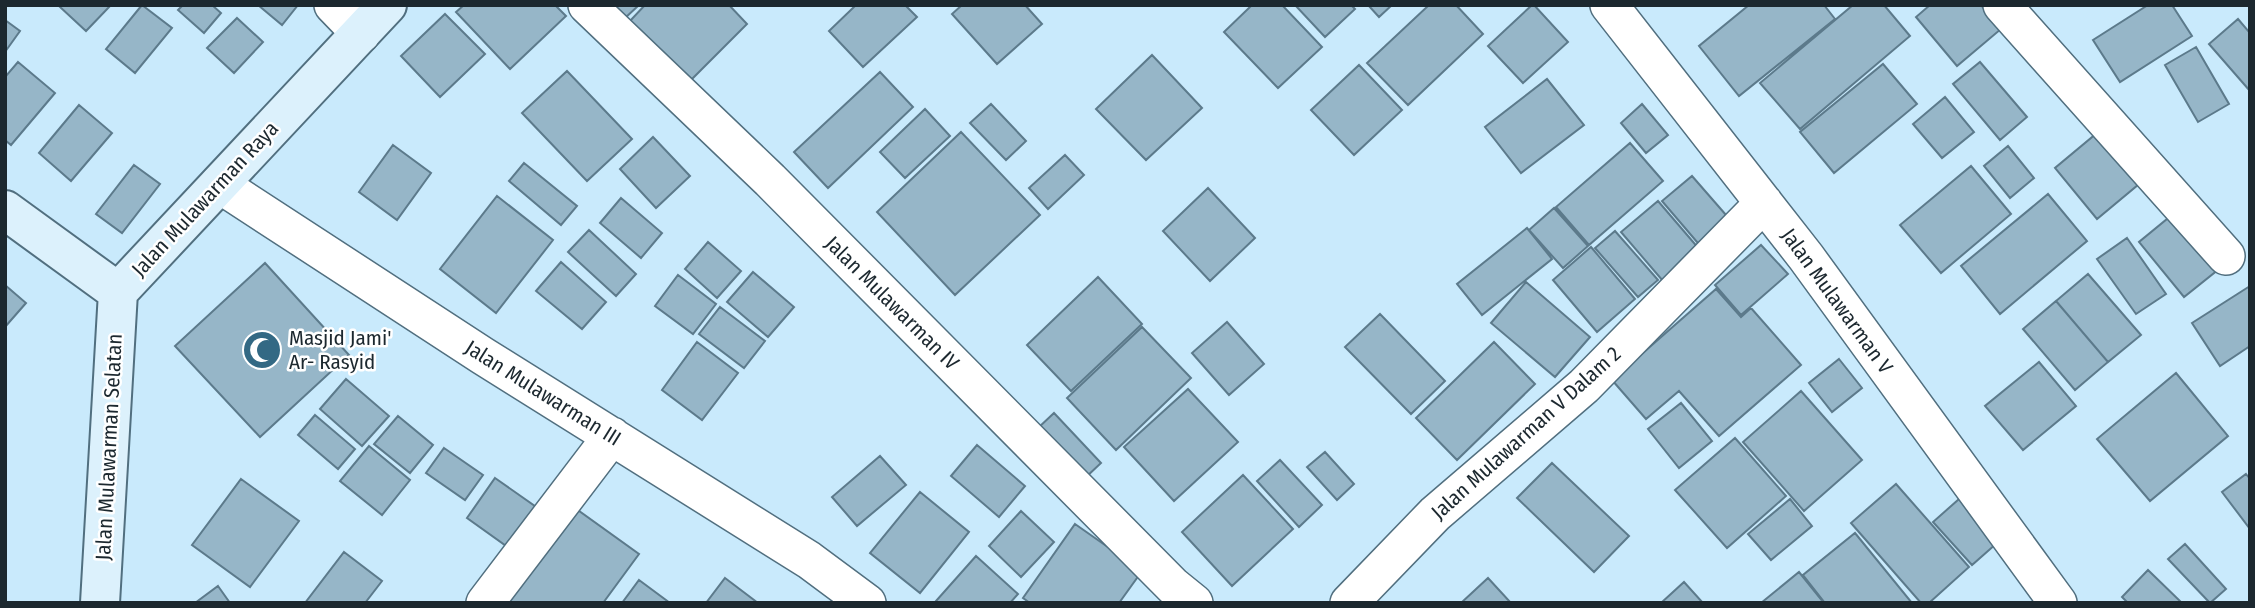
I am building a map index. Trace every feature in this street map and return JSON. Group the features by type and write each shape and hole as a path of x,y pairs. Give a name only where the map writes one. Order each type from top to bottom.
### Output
{"main road":[{"name":"Jalan Mulawarman Raya","path":"5,210 118,292 387,5"},
{"name":"Jalan Mulawarman Selatan","path":"100,603 118,292"}],"street":[{"path":"334,5 361,34"},
{"name":"Jalan Mulawarman IV","path":"587,5 770,180 1173,586 1194,603"},
{"name":"Jalan Mulawarman V","path":"1609,5 1806,257 2058,603"},
{"path":"2002,5 2226,256"},
{"name":"Jalan Mulawarman III","path":"219,184 471,349 809,560 867,603"},
{"name":"Jalan Mulawarman V Dalam 2","path":"1349,603 1435,514 1584,386 1764,203"},
{"path":"485,603 612,436"}],"building":[{"path":"111,5 86,31 60,7"},
{"path":"142,5 172,28 135,73 106,49"},
{"path":"183,5 212,5 221,13 204,33 178,10"},
{"path":"258,5 298,5 282,25"},
{"path":"464,5 555,5 566,16 510,69 456,12"},
{"path":"612,5 639,5 624,19"},
{"path":"645,5 729,5 747,24 689,82 629,22"},
{"path":"856,5 905,5 917,17 863,67 829,31"},
{"path":"962,5 1025,5 1042,24 997,64 952,14"},
{"path":"1252,5 1282,5 1322,47 1278,88 1224,32"},
{"path":"1295,5 1351,5 1355,9 1325,37"},
{"path":"1368,5 1392,5 1379,17"},
{"path":"1429,5 1456,5 1483,34 1408,105 1367,63"},
{"path":"1532,5 1568,42 1523,83 1488,46"},
{"path":"1749,5 1824,5 1835,19 1739,96 1699,46"},
{"path":"1853,5 1884,5 1910,36 1800,129 1760,83"},
{"path":"1930,5 1981,5 2001,29 1957,66 1916,17"},
{"path":"2148,5 2172,5 2192,36 2120,82 2093,40"},
{"path":"445,14 485,54 440,97 401,56"},
{"path":"237,18 263,42 234,73 207,48"},
{"path":"2238,19 2250,33 2250,91 2209,44"},
{"path":"5,20 20,31 5,52"},
{"path":"2196,47 2229,104 2198,122 2165,65"},
{"path":"1152,55 1202,108 1146,160 1096,109"},
{"path":"18,62 55,93 11,145 5,140 5,77"},
{"path":"1980,62 2027,117 2000,140 1953,84"},
{"path":"1883,64 1917,104 1834,173 1800,132"},
{"path":"1359,65 1402,110 1354,155 1311,110"},
{"path":"567,71 632,139 587,181 522,113"},
{"path":"880,72 913,107 828,188 794,152"},
{"path":"1547,79 1584,125 1521,173 1485,127"},
{"path":"1945,97 1974,132 1942,158 1913,124"},
{"path":"991,104 1026,141 1006,160 970,123"},
{"path":"1642,104 1668,135 1646,153 1621,123"},
{"path":"79,105 112,133 71,181 39,153"},
{"path":"925,109 950,136 905,178 880,152"},
{"path":"961,132 1040,215 955,295 877,212"},
{"path":"2097,133 2139,184 2097,219 2055,168"},
{"path":"653,137 690,176 656,208 620,169"},
{"path":"1630,143 1663,181 1589,245 1556,207"},
{"path":"393,145 431,173 397,220 359,192"},
{"path":"2008,146 2034,178 2010,198 1984,166"},
{"path":"1065,155 1084,175 1048,209 1029,188"},
{"path":"524,163 577,206 561,225 509,181"},
{"path":"134,165 160,184 122,233 96,214"},
{"path":"1971,166 2011,214 1941,273 1900,225"},
{"path":"1692,176 1733,223 1703,249 1662,201"},
{"path":"1208,188 1255,238 1210,281 1163,231"},
{"path":"2048,194 2087,241 2000,314 1961,266"},
{"path":"497,196 553,240 496,313 440,269"},
{"path":"621,198 662,233 641,258 600,223"},
{"path":"1658,201 1700,250 1663,281 1621,232"},
{"path":"1554,208 1588,246 1563,268 1529,230"},
{"path":"2178,210 2224,265 2184,297 2139,242"},
{"path":"1527,228 1552,259 1482,315 1457,284"},
{"path":"589,230 636,274 616,296 568,252"},
{"path":"1615,231 1658,280 1638,297 1595,248"},
{"path":"2127,238 2166,294 2136,314 2097,259"},
{"path":"708,242 741,271 717,298 685,269"},
{"path":"1761,245 1788,274 1741,315 1715,285"},
{"path":"1591,247 1635,299 1597,332 1553,280"},
{"path":"561,262 606,302 582,329 536,291"},
{"name":"Masjid Jami' Ar- Rasyid","path":"265,263 349,355 260,437 175,346"},
{"path":"753,272 794,307 768,337 727,302"},
{"path":"2088,274 2141,335 2108,362 2056,301"},
{"path":"678,275 716,304 693,334 655,306"},
{"path":"1098,277 1142,324 1071,391 1027,345"},
{"path":"1526,282 1590,337 1555,377 1491,323"},
{"path":"5,285 26,303 5,327"},
{"path":"2250,286 2250,346 2220,366 2192,323"},
{"path":"1716,289 1741,317 1751,308 1801,365 1719,436 1679,391 1646,419 1612,380"},
{"path":"2056,301 2108,362 2075,390 2023,329"},
{"path":"720,307 765,341 744,368 699,334"},
{"path":"1380,314 1445,381 1411,414 1345,347"},
{"path":"1227,322 1264,364 1229,395 1192,353"},
{"path":"1142,327 1191,378 1116,450 1067,398"},
{"path":"697,342 738,373 702,420 662,390"},
{"path":"1494,342 1535,384 1457,460 1416,418"},
{"path":"1839,359 1862,388 1832,412 1809,383"},
{"path":"2039,362 2076,406 2023,450 1985,406"},
{"path":"2176,373 2228,436 2150,501 2097,439"},
{"path":"346,379 389,416 362,446 320,409"},
{"path":"1188,389 1238,442 1174,501 1124,447"},
{"path":"1801,391 1862,460 1804,511 1743,442"},
{"path":"1681,403 1712,441 1679,468 1648,429"},
{"path":"1054,413 1101,463 1085,478 1038,428"},
{"path":"315,415 355,449 338,469 298,435"},
{"path":"398,416 433,445 410,473 374,444"},
{"path":"1735,438 1786,496 1727,548 1675,490"},
{"path":"977,445 1025,486 999,517 951,476"},
{"path":"369,446 410,480 382,515 340,481"},
{"path":"444,448 483,475 465,500 426,473"},
{"path":"1325,452 1354,484 1337,500 1307,467"},
{"path":"880,456 906,485 857,526 832,497"},
{"path":"1280,460 1322,505 1299,527 1257,481"},
{"path":"1552,463 1629,536 1594,572 1517,498"},
{"path":"2246,474 2250,479 2250,529 2222,492"},
{"path":"1243,475 1293,529 1232,586 1182,532"},
{"path":"495,478 542,511 513,551 467,518"},
{"path":"241,479 299,521 250,587 192,545"},
{"path":"1896,484 1969,567 1929,603 1921,603 1851,523"},
{"path":"920,492 969,532 920,593 870,553"},
{"path":"1967,492 2005,536 1972,565 1933,522"},
{"path":"1790,499 1812,526 1771,560 1748,534"},
{"path":"568,503 639,554 603,603 507,603"},
{"path":"1021,511 1054,542 1021,577 989,546"},
{"path":"1075,524 1142,571 1119,603 1030,603 1023,598"},
{"path":"1855,533 1912,603 1825,603 1803,575"},
{"path":"2185,544 2226,589 2210,603 2168,559"},
{"path":"344,552 382,581 365,603 305,603"},
{"path":"976,556 1018,594 1010,603 938,603 936,601"},
{"path":"2148,570 2182,603 2128,603 2122,597"},
{"path":"1799,572 1824,603 1761,603"},
{"path":"725,578 758,603 706,603"},
{"path":"1488,578 1511,603 1461,603"},
{"path":"639,580 670,603 622,603"},
{"path":"1684,582 1703,603 1661,603"},
{"path":"218,586 230,603 195,603"}],"place":[{"name":"Masjid Jami' Ar- Rasyid","path":"262,350"}]}
